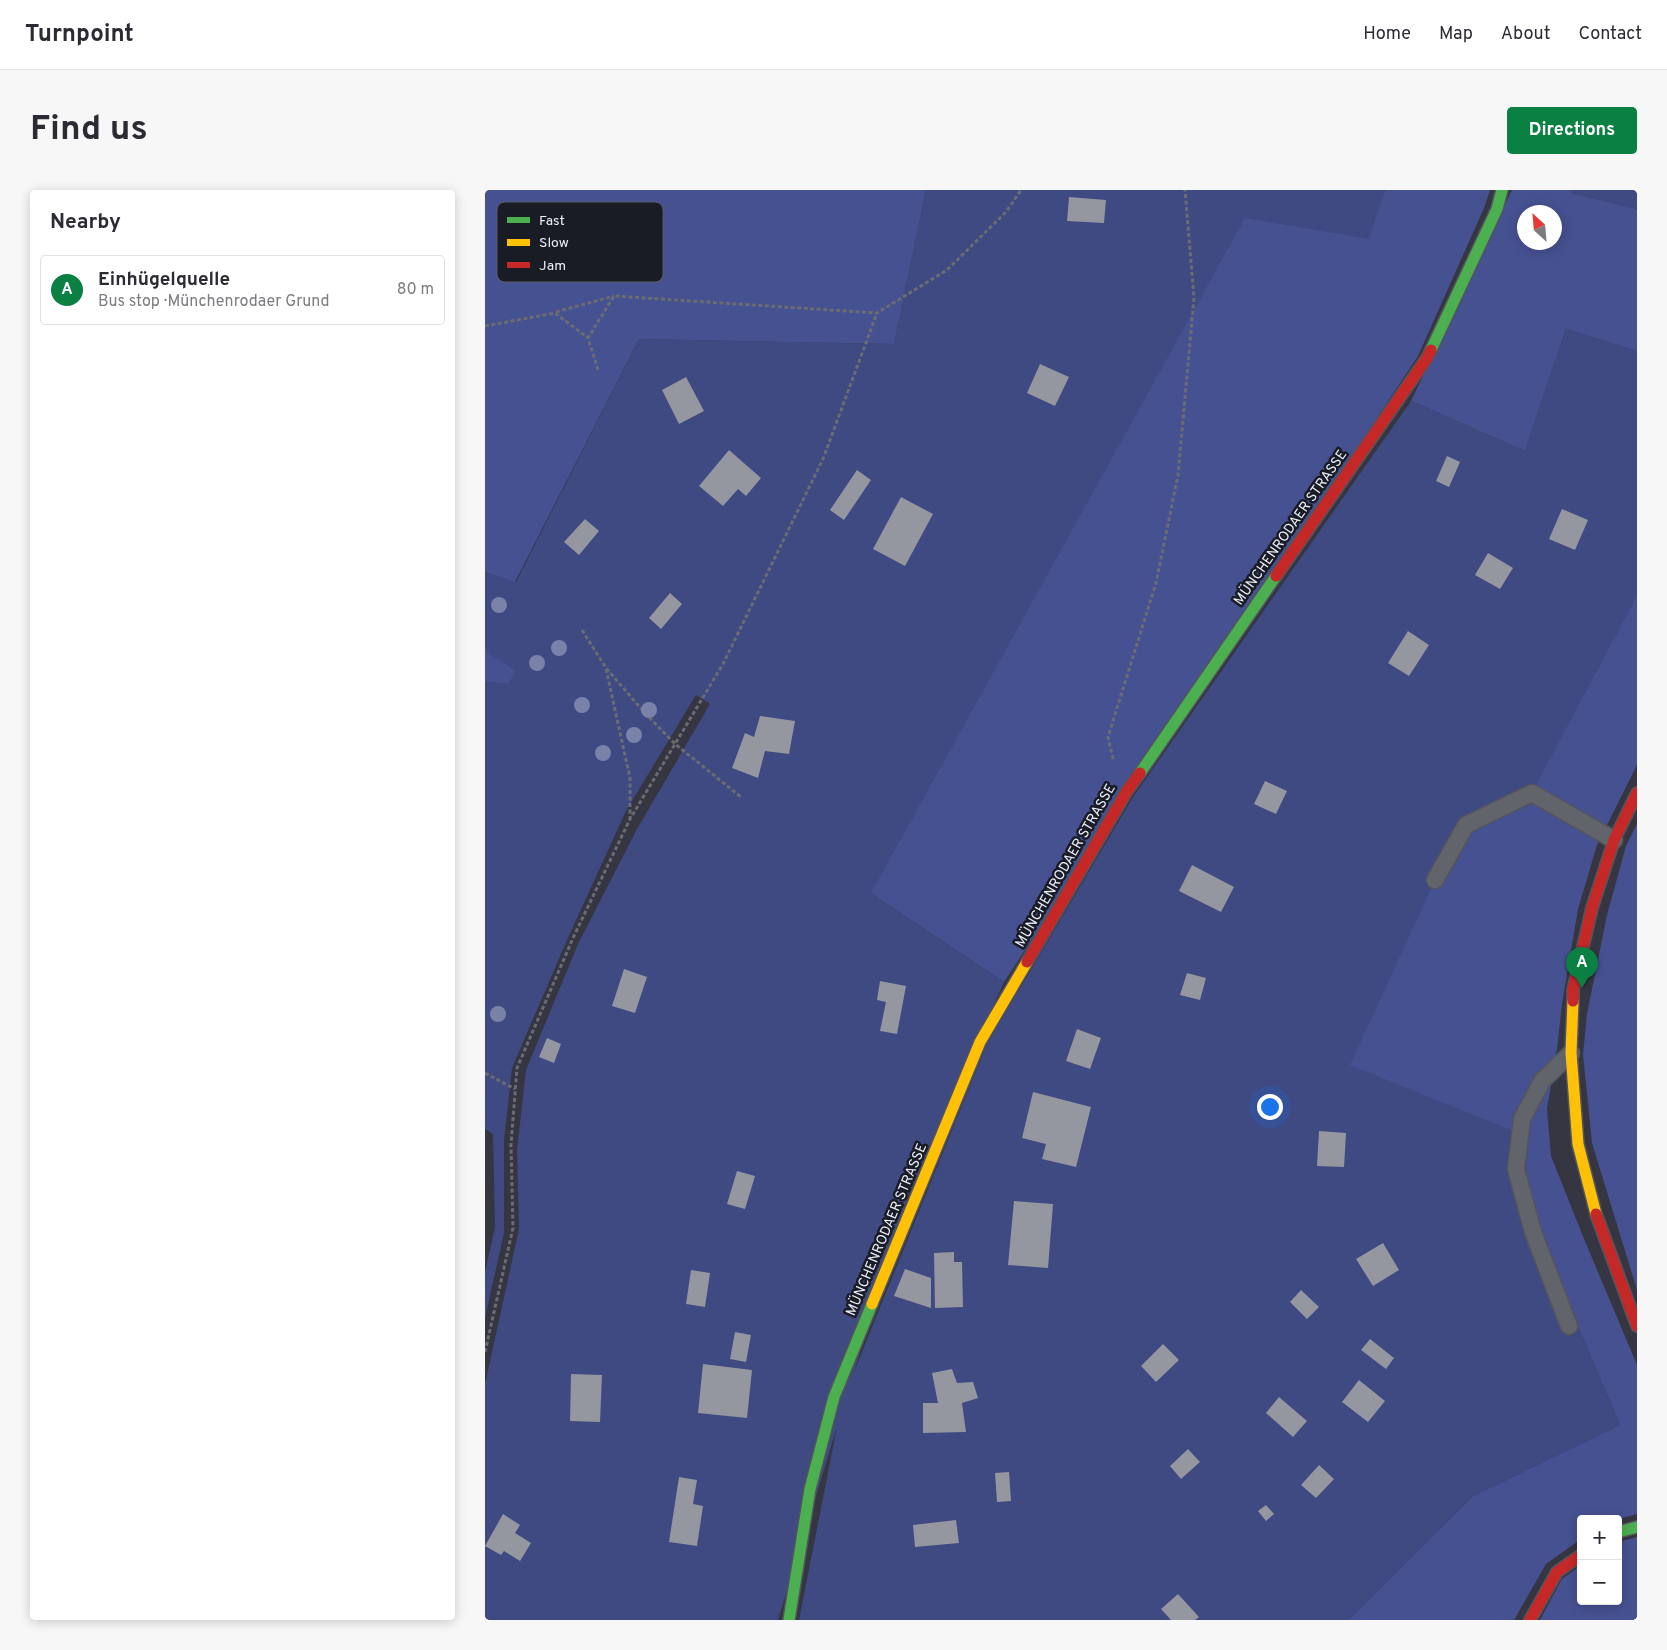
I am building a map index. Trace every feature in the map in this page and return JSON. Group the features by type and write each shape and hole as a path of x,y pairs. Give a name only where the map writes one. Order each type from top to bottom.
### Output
{"street":[{"name":"MÜNCHENRODAER STRASSE","path":"789,1620 810,1489 834,1397 980,1042 1127,791 1427,358 1497,209 1502,190"},
{"path":"1637,793 1614,840 1592,908 1573,990 1571,1053 1579,1144 1585,1171 1598,1223 1637,1326"},
{"path":"1622,1531 1637,1526"},
{"path":"1530,1620 1557,1572 1577,1558"}],"lane":[{"path":"1435,880 1466,825 1532,793 1614,840"},
{"path":"1569,1326 1533,1232 1516,1169 1523,1119 1542,1081 1571,1053"}],"path":[{"path":"485,326 555,313 614,296 877,313 947,270 1006,212 1021,190"},
{"path":"1127,791 1115,773 1108,737 1156,583 1178,475 1194,298 1185,190"},
{"path":"588,338 614,296"},
{"path":"555,313 588,338 598,370"},
{"path":"485,1352 513,1228 511,1145 517,1068 573,938 630,819 723,664 823,459 877,313"},
{"path":"582,630 606,668 644,712 675,744 741,797"},
{"path":"606,668 630,778 630,819"},
{"path":"485,1073 515,1089"}],"shaded area":[{"path":"485,190 926,190 894,344 639,339 515,582 485,572"},
{"path":"926,190 1385,190 1370,239 871,893 1004,982 908,1195 778,1620 485,1620 485,1384 519,1229 517,1150 526,1070 578,944 637,829 710,704 696,695 626,811 567,940 512,1068 504,1140 504,1233 485,1318 485,1272 495,1227 493,1134 485,1129 485,572 516,582 639,339 894,344"},
{"path":"1385,190 1490,190 1484,208 1418,356 1004,982 871,893 1245,218 1369,239"},
{"path":"1512,190 1573,190 1572,193 1637,209 1637,351 1566,329 1525,451 1411,401"},
{"path":"1573,190 1637,190 1637,209 1572,193"},
{"path":"1566,329 1637,351 1637,595 1532,793 1526,1136 1558,1280 1620,1425 1473,1496 1348,1620 799,1620 842,1401 987,1044 1133,797 1411,401 1525,451"},
{"path":"1637,595 1637,765 1597,845 1578,909 1547,1109 1551,1156 1637,1365 1637,1514 1622,1518 1622,1515 1577,1515 1577,1542 1546,1564 1514,1620 1348,1620 1473,1496 1620,1425 1558,1280 1527,1186 1526,1136 1350,1065 1435,880 1466,825 1532,792"},
{"path":"485,646 490,654 516,671 508,684 485,681"},
{"path":"1637,824 1637,1290 1592,1143 1583,1054 1587,1014 1607,915 1626,846"},
{"path":"1637,1537 1637,1620 1540,1620 1562,1579 1577,1568 1577,1605 1622,1605 1622,1541"}],"building":[{"path":"1069,197 1106,200 1104,223 1067,221"},
{"path":"1040,364 1069,377 1055,406 1027,393"},
{"path":"686,377 704,411 679,424 662,390"},
{"path":"729,450 761,478 746,496 738,489 723,506 699,486"},
{"path":"1447,456 1460,462 1449,487 1436,481"},
{"path":"857,470 871,480 844,520 830,510"},
{"path":"901,497 933,514 905,566 873,549"},
{"path":"1562,509 1588,520 1575,550 1549,539"},
{"path":"585,519 599,531 579,555 564,542"},
{"path":"1488,553 1513,568 1500,589 1475,575"},
{"path":"670,593 682,604 661,629 649,618"},
{"path":"1408,631 1429,645 1409,676 1388,663"},
{"path":"760,716 795,721 789,754 765,751 758,778 732,768 745,733 754,737"},
{"path":"1265,781 1287,791 1276,814 1254,804"},
{"path":"1192,865 1234,887 1221,912 1179,891"},
{"path":"624,969 647,977 635,1013 612,1006"},
{"path":"1187,973 1206,978 1200,1000 1180,995"},
{"path":"880,981 906,986 897,1034 880,1031 886,1002 877,1000"},
{"path":"1077,1029 1101,1038 1090,1069 1066,1061"},
{"path":"547,1038 561,1044 554,1063 539,1057"},
{"path":"1033,1092 1091,1107 1076,1167 1042,1159 1046,1144 1022,1138"},
{"path":"1319,1131 1346,1133 1344,1167 1317,1166"},
{"path":"737,1171 755,1176 745,1209 727,1204"},
{"path":"1014,1201 1053,1204 1048,1268 1008,1265"},
{"path":"1383,1243 1399,1270 1373,1286 1356,1259"},
{"path":"954,1252 954,1262 962,1262 963,1307 935,1308 934,1253"},
{"path":"905,1269 931,1278 931,1308 894,1296"},
{"path":"691,1270 710,1273 705,1307 686,1304"},
{"path":"1301,1290 1319,1307 1307,1319 1290,1302"},
{"path":"735,1332 751,1335 746,1362 730,1359"},
{"path":"1370,1339 1394,1358 1386,1369 1361,1350"},
{"path":"1163,1344 1179,1360 1156,1382 1141,1366"},
{"path":"703,1364 752,1370 747,1418 698,1413"},
{"path":"952,1369 957,1383 973,1382 978,1398 962,1403 966,1432 923,1433 923,1403 938,1403 932,1373"},
{"path":"571,1374 602,1375 600,1422 570,1421"},
{"path":"1359,1380 1385,1401 1368,1422 1342,1402"},
{"path":"1279,1397 1307,1421 1293,1437 1266,1413"},
{"path":"1188,1449 1200,1462 1181,1479 1170,1466"},
{"path":"1319,1465 1334,1479 1316,1498 1301,1485"},
{"path":"1009,1472 1011,1501 997,1502 995,1473"},
{"path":"679,1477 697,1480 693,1504 703,1506 697,1546 669,1542"},
{"path":"1266,1505 1274,1514 1266,1521 1258,1511"},
{"path":"503,1514 520,1525 515,1533 531,1543 520,1561 504,1551 501,1555 485,1546"},
{"path":"956,1520 959,1543 915,1547 913,1525"},
{"path":"1178,1594 1199,1617 1195,1620 1171,1620 1161,1609"}],"traffic: fast":[{"path":"1431,350 1497,209 1502,190"},
{"path":"1140,773 1276,576"},
{"path":"789,1620 810,1489 834,1397 872,1304"},
{"path":"1622,1531 1637,1527"}],"traffic: slow":[{"path":"872,1304 980,1042 1027,962"},
{"path":"1573,1001 1571,1053 1578,1144 1596,1214"}],"traffic: jam":[{"path":"1276,576 1431,350"},
{"path":"1027,962 1127,791 1140,773"},
{"path":"1573,1001 1573,990 1592,908 1614,840 1637,793"},
{"path":"1596,1214 1637,1326"},
{"path":"1530,1620 1557,1572 1577,1558"}],"place":[{"name":"Einhügelquelle","path":"1582,988"}]}
